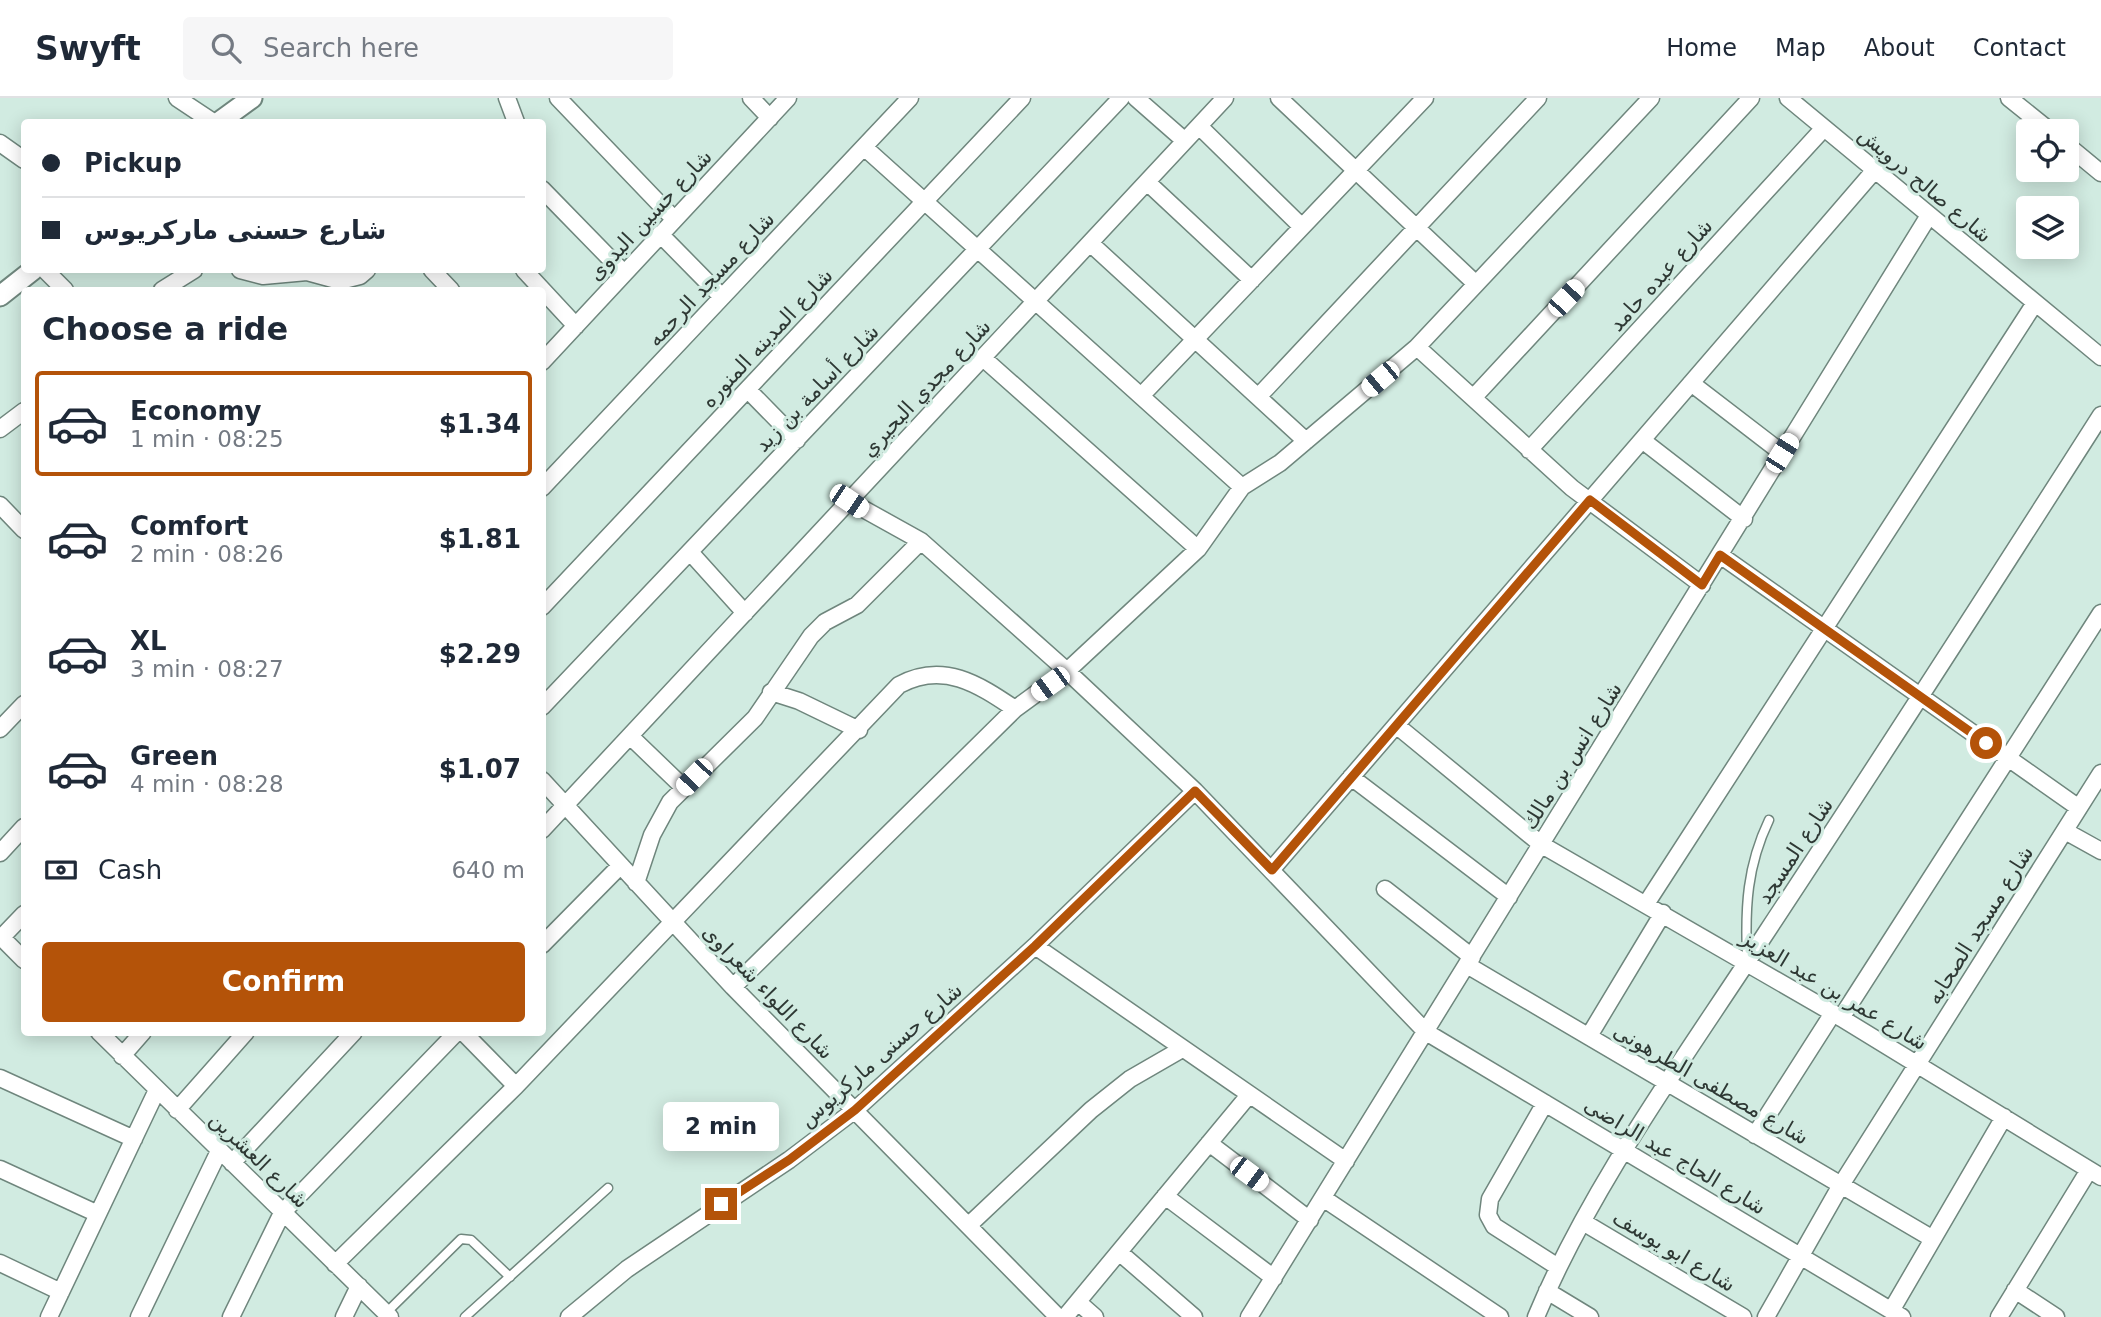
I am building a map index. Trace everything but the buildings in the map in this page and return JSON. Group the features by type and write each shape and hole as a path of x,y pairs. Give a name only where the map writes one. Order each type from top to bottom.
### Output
{"street":[{"path":"177,98 208,119"},
{"path":"223,119 252,98"},
{"path":"507,98 515,119"},
{"path":"558,98 674,219"},
{"path":"751,98 770,118"},
{"name":"شارع حسين البدوى","path":"546,358 788,98"},
{"name":"شارع مسجد الرحمه","path":"546,484 910,98"},
{"name":"شارع المدينه المنوره","path":"546,603 1022,98"},
{"name":"شارع أسامة بن زيد","path":"546,702 1121,98"},
{"path":"1136,98 1185,141"},
{"name":"شارع مجدي البحيري","path":"546,826 1225,98"},
{"path":"1279,98 1476,284"},
{"path":"1141,396 1425,98"},
{"path":"1258,397 1538,98"},
{"path":"733,987 1015,709 1067,671 1198,549 1242,487 1270,471 1417,347 1651,98"},
{"path":"1473,398 1751,98"},
{"name":"شارع صالح درويش","path":"1788,98 1928,217 2101,357"},
{"path":"2009,98 2035,119"},
{"path":"1199,126 1302,228"},
{"name":"شارع عبده حامد","path":"1529,450 1824,128"},
{"path":"0,143 21,158"},
{"path":"864,147 1242,487"},
{"path":"2079,155 2101,173"},
{"path":"1272,870 1874,171"},
{"path":"1147,182 1252,281"},
{"path":"546,193 624,274"},
{"name":"شارع انس بن مالك","path":"1250,1317 1928,217"},
{"path":"660,234 722,297"},
{"path":"1090,243 1306,441"},
{"path":"0,296 29,273"},
{"path":"48,273 62,287"},
{"path":"167,287 189,273"},
{"path":"244,273 257,287"},
{"path":"250,273 263,276 296,273"},
{"path":"311,273 354,285"},
{"path":"435,273 448,287"},
{"path":"527,273 540,287"},
{"path":"546,294 576,326"},
{"path":"1647,904 2035,303"},
{"path":"1417,347 1529,450 1702,585"},
{"path":"982,358 1198,549"},
{"path":"1691,383 1782,453"},
{"path":"748,390 797,440"},
{"path":"0,429 21,413"},
{"name":"شارع المسجد","path":"1536,1317 1558,1267 1583,1222 1667,1083 1921,697 2101,415"},
{"path":"1642,440 1744,519"},
{"name":"شارع الحاج عبد الراضى","path":"849,501 921,541 1067,671 1195,791 1426,1032 1896,1314"},
{"path":"0,505 21,527"},
{"path":"636,883 660,815 683,787 755,718 811,636 825,622 857,605 921,541"},
{"path":"690,552 745,613"},
{"path":"1720,555 2079,808"},
{"path":"1755,1135 1837,1016 2101,613"},
{"path":"335,1264 516,1086 900,685 928,673 946,673 979,684 1015,709"},
{"path":"771,692 799,701 859,730"},
{"path":"0,729 21,707"},
{"name":"شارع عمر بن عبد العزيز","path":"1396,725 1542,845 1747,962 2095,1174"},
{"path":"630,736 683,787"},
{"name":"شارع مسجد الصحابه","path":"1766,1317 1841,1185 2101,773"},
{"path":"1351,777 1509,897"},
{"name":"شارع اللواء شعراوى","path":"546,784 733,987 1058,1317"},
{"name":"شارع حسنى ماركريوس","path":"569,1317 627,1269 789,1160 855,1110 1035,946 1195,791"},
{"path":"0,853 21,830"},
{"path":"2065,831 2101,851"},
{"path":"546,941 620,866"},
{"name":"شارع مصطفى الطرهونى","path":"1385,889 1470,961 1589,1037 1933,1239"},
{"path":"1589,1037 1662,913"},
{"path":"21,918 1,937 21,957"},
{"path":"1035,946 1346,1161"},
{"name":"شارع العشرين","path":"103,1036 388,1315"},
{"path":"122,1056 140,1036"},
{"path":"177,1110 242,1036"},
{"path":"232,1163 350,1036"},
{"path":"231,1317 282,1213 456,1036"},
{"path":"464,1036 516,1086"},
{"path":"969,1225 1091,1110 1130,1079 1182,1049"},
{"path":"0,1077 134,1139"},
{"path":"49,1317 157,1090"},
{"path":"1065,1317 1249,1095"},
{"path":"1545,1103 1490,1199 1488,1215 1494,1226 1558,1267"},
{"path":"1896,1314 1933,1239 2004,1117"},
{"path":"1209,1143 1310,1220"},
{"path":"139,1317 219,1152"},
{"path":"0,1169 98,1214"},
{"path":"1999,1317 2095,1174"},
{"path":"1166,1196 1274,1278"},
{"path":"1323,1198 1500,1317"},
{"name":"شارع ابو يوسف","path":"1583,1222 1743,1317"},
{"path":"1119,1252 1194,1317"},
{"path":"0,1263 61,1292"},
{"path":"344,1317 359,1286"},
{"path":"2015,1290 2056,1317"},
{"path":"1547,1291 1590,1317"},
{"path":"1078,1302 1094,1317"}],"lane":[{"path":"1747,962 1748,883 1759,841 1769,820"},
{"path":"465,1317 608,1188"},
{"path":"388,1315 461,1239 471,1240 510,1277"}],"route":[{"path":"721,1204 789,1160 855,1110 1035,946 1195,791 1272,870 1590,500 1702,585 1720,555 1986,743"}]}
